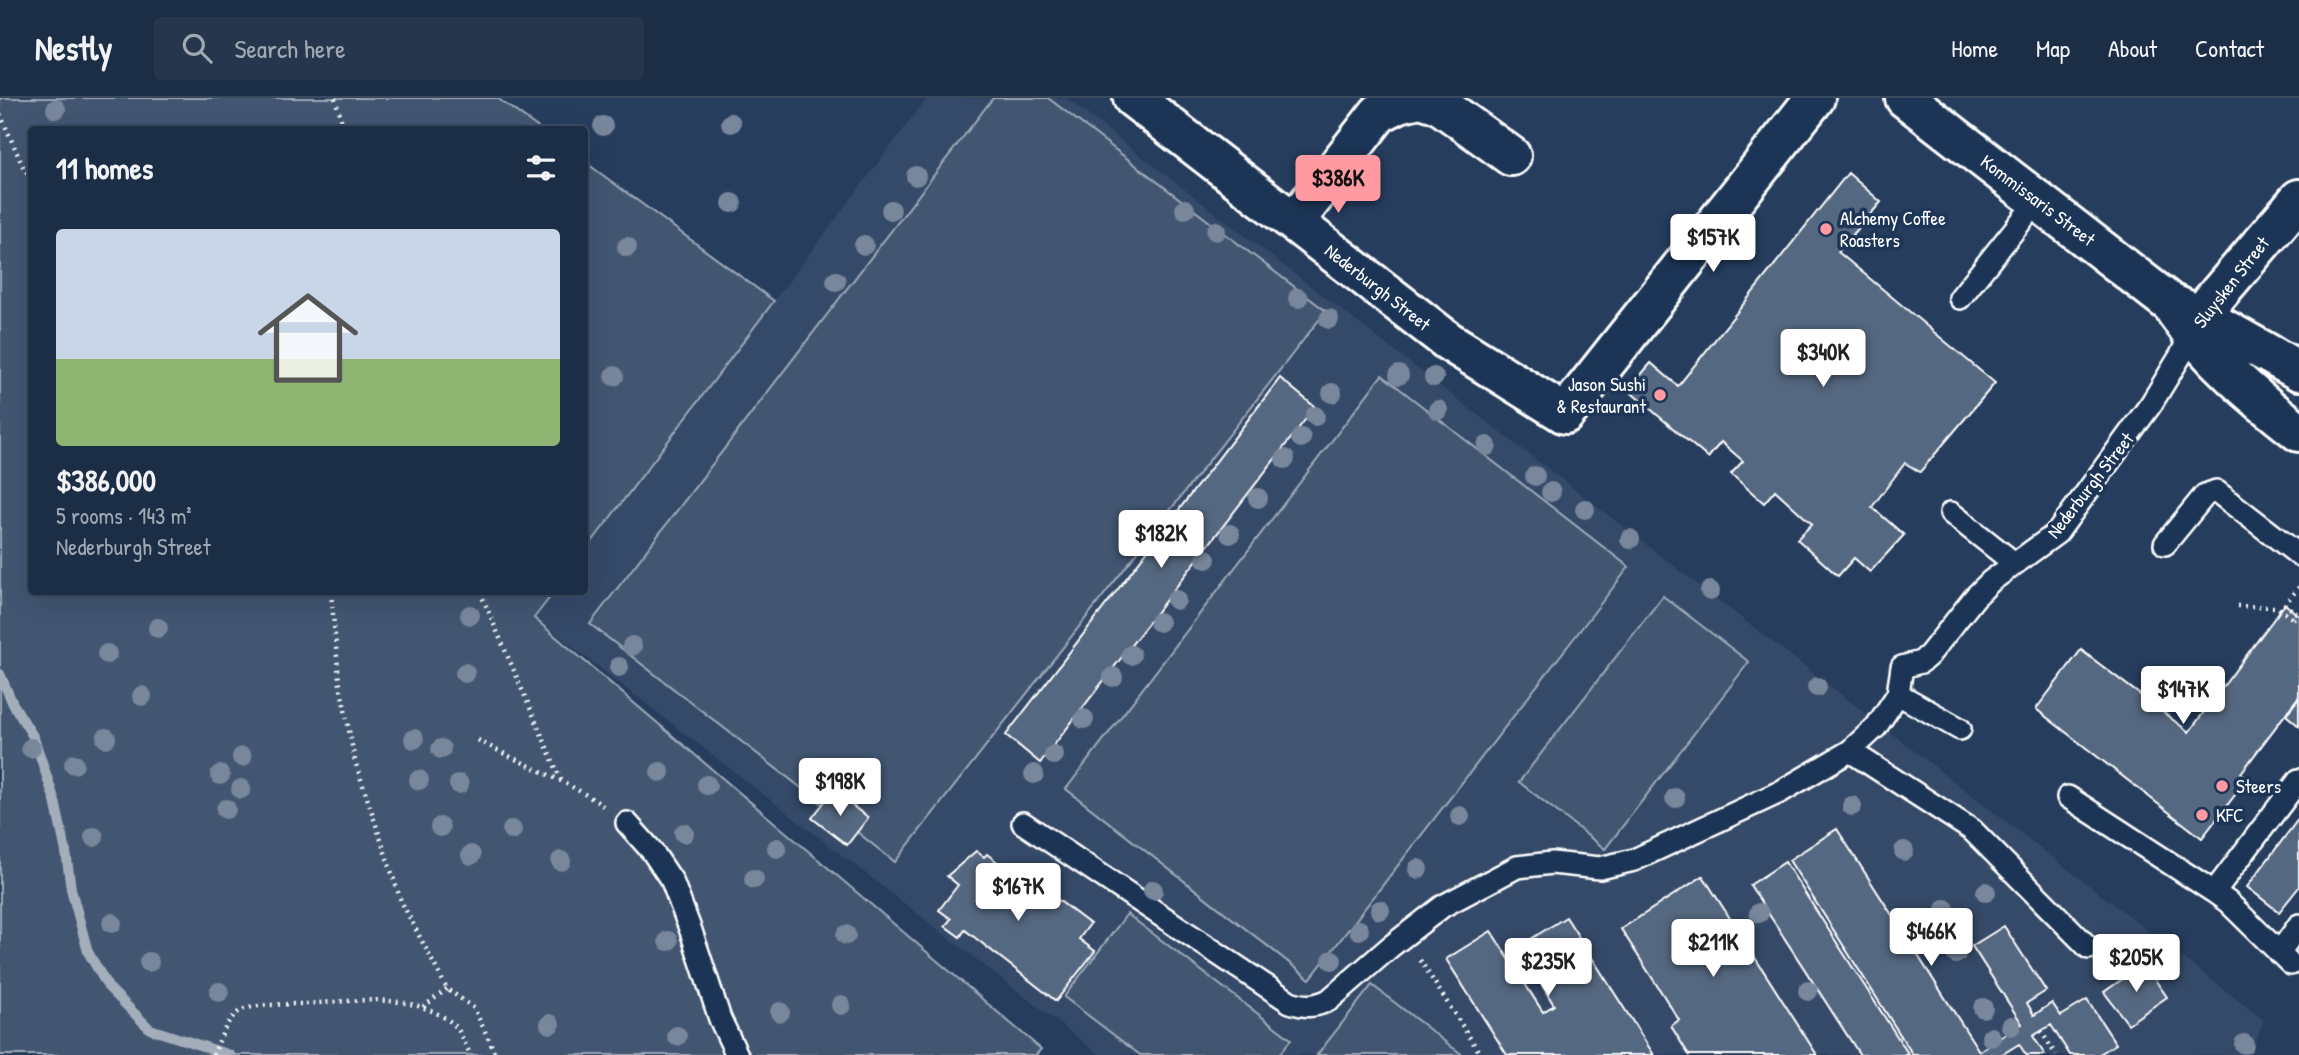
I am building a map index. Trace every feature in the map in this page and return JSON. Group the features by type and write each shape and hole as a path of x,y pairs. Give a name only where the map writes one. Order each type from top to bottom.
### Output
{"street":[{"name":"Nederburgh Street","path":"1133,98 1448,341 1565,414 1815,98"},
{"path":"1294,222 1379,113 1399,103 1420,98 1439,104 1511,156"},
{"name":"Kommissaris Street","path":"1905,98 2187,318 2266,406 2299,432"},
{"name":"Sluysken Street","path":"2187,318 2299,199"},
{"name":"Kommissaris Street","path":"2187,318 2299,372"}],"lane":[{"path":"1960,298 2038,200"},
{"name":"Nederburgh Street","path":"1898,694 1902,667 1922,662 1975,597 2014,563 2057,533 2151,404 2181,355 2187,318"},
{"path":"2165,544 2205,495 2216,491 2299,555"},
{"path":"1951,513 2014,563"},
{"path":"1023,823 1290,1002 1303,1006 1317,1005 1329,1000 1443,906 1517,867 1552,863 1600,868 1634,860 1780,792 1850,751 1876,726 1898,694 1960,729"},
{"path":"1850,751 1972,830 2089,948"},
{"path":"2214,892 2299,780"},
{"path":"2068,797 2228,902 2285,959 2299,925"},
{"path":"626,823 652,851 672,881 720,1019 737,1055"}],"path":[{"path":"335,98 343,126"},
{"path":"0,114 28,174"},
{"path":"2237,606 2277,607 2293,619 2297,614 2285,604 2299,586"},
{"path":"331,595 340,679 358,773 401,901 447,989 474,1008 496,1055"},
{"path":"481,595 562,782"},
{"path":"478,740 582,792"},
{"path":"1404,936 1481,1055"},
{"path":"423,1007 447,989"},
{"path":"213,1055 227,1024 242,1010 278,1004 346,1000 388,1001 423,1007 447,1018 458,1028 471,1055"},
{"path":"2040,1031 2056,1055"}],"shaded area":[{"path":"0,98 497,98 536,126 28,126 28,595 552,595 534,618 1041,1049 1036,1055 0,1055"},
{"path":"927,98 1066,98 2264,1020 2250,1055 1100,1055 534,617 552,595 588,595 588,547"},
{"path":"993,98 1048,98 1326,311 895,862 857,832 868,817 833,791 822,804 590,624"},
{"path":"588,164 774,301 588,547"},
{"path":"1382,375 1629,567 1310,979 1066,789"},
{"path":"1663,596 1749,662 1605,849 1519,782"},
{"path":"1127,914 1291,1039 1279,1055 1140,1055 1064,997"},
{"path":"1372,985 1452,1047 1463,1055 1317,1055"}],"building":[{"path":"1848,173 1881,202 1838,252 1995,383 1920,472 1905,463 1872,507 1904,535 1870,572 1854,558 1838,576 1797,539 1812,524 1775,490 1764,503 1731,474 1743,461 1721,442 1708,458 1628,390 1651,363 1678,386"},
{"path":"1280,378 1315,407 1040,763 1006,735"},
{"path":"2285,604 2299,616 2299,696 2241,773 2248,778 2202,838 2036,709 2081,650 2189,732"},
{"path":"2299,698 2299,726 2286,715"},
{"path":"833,791 868,818 847,845 812,818"},
{"path":"2299,818 2299,887 2279,912 2247,887"},
{"path":"1837,829 1979,1051 2022,1024 1972,946 2004,926 2046,991 2027,1003 2034,1015 2052,1003 2061,1016 2087,1000 2116,1044 2098,1055 2070,1055 2051,1025 2033,1036 2045,1055 2026,1055 2019,1044 2001,1055 1913,1055 1789,860"},
{"path":"976,851 984,857 987,854 1005,868 1009,863 1090,924 1079,939 1095,951 1056,1001 965,930 960,937 945,926 951,919 939,910 958,885 947,876"},
{"path":"1785,862 1909,1055 1860,1055 1750,885"},
{"path":"1703,876 1817,1055 1689,1055 1671,1026 1679,1020 1621,929"},
{"path":"1566,917 1654,1055 1507,1055 1446,959 1491,931 1543,1012 1554,1005 1518,947"},
{"path":"2144,964 2167,997 2128,1024 2104,992"}],"waterway":[{"path":"0,674 13,704 34,738 55,801 71,889 88,952 108,987 150,1029 230,1055"}],"place":[{"name":"Alchemy Coffee Roasters","path":"1826,229"},
{"name":"Jason Sushi & Restaurant","path":"1660,395"},
{"name":"Steers","path":"2222,786"},
{"name":"KFC","path":"2202,815"}]}
